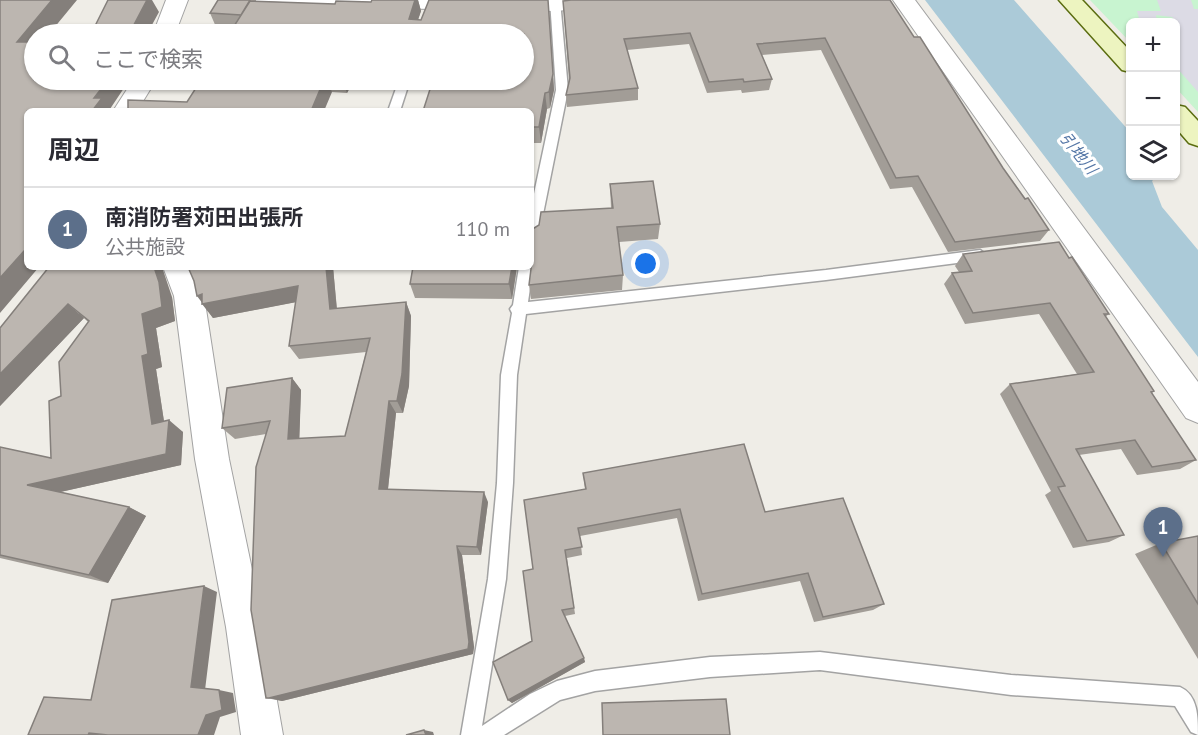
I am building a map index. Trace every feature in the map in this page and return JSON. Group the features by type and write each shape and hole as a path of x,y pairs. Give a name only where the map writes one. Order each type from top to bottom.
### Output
{"street":[{"path":"168,24 177,0"},
{"path":"253,0 428,9 609,0"},
{"path":"904,0 1073,243 1198,408"},
{"path":"1070,0 1126,60"},
{"path":"127,108 138,90"},
{"path":"1180,117 1198,137"},
{"path":"178,270 189,296 212,459 262,735"}],"lane":[{"path":"534,225 562,90 557,57 555,2"},
{"path":"395,108 401,90"},
{"path":"517,309 826,275 998,253"},
{"path":"471,735 497,579 505,483 509,375 517,309 525,270"},
{"path":"488,735 537,701 557,691 595,681 710,667 820,661 1011,685 1180,697 1198,725"}],"green space":[{"path":"1090,0 1198,0 1198,112 1180,92 1180,18 1126,18 1126,38"}],"shaded area":[{"path":"1157,0 1191,0 1194,9 1198,9 1198,92 1180,72 1180,18 1156,15 1156,18 1139,18 1137,11 1161,11"}],"water":[{"name":"引地川","path":"925,0 1014,0 1126,127 1126,180 1153,180 1162,207 1198,250 1198,357"}],"building":[{"path":"0,0 52,0 32,24 24,24 24,34 17,42 24,42 24,90 100,90 94,98 102,98 94,108 24,108 24,251 0,278"},
{"path":"108,0 147,0 134,24 96,24"},
{"path":"218,0 250,0 241,15 210,13"},
{"path":"372,0 415,0 409,19 421,20 429,0 548,0 553,74 549,92 545,93 539,127 534,127 534,108 424,108 430,90 534,90 534,24 235,24 250,1 335,4 336,1 371,2"},
{"path":"890,0 914,37 920,37 1003,168 1025,199 1028,198 1049,230 955,242 918,176 896,178 825,38 757,44 772,79 744,82 743,79 709,82 690,33 624,39 638,88 566,95 570,78 563,1"},
{"path":"195,90 320,90 312,108 128,108 128,100 187,102"},
{"path":"653,181 660,224 617,227 623,275 529,285 531,270 534,270 534,228 539,225 541,212 613,208 610,184"},
{"path":"1059,242 1069,258 1072,257 1109,314 1104,314 1154,391 1151,392 1196,460 1152,467 1135,440 1076,449 1124,535 1087,541 1058,487 1065,486 1010,384 1094,372 1050,303 973,313 952,273 972,271 963,254"},
{"path":"47,270 155,270 162,307 142,314 148,354 142,356 152,424 169,420 166,454 27,485 129,507 89,575 0,555 0,447 51,458 49,401 61,396 59,362 89,321 68,304 0,374 0,328"},
{"path":"189,270 326,270 330,309 406,302 402,374 397,401 389,401 379,489 484,492 477,547 457,546 468,649 266,698 251,610 256,467 270,421 222,428 227,388 292,378 288,439 345,436 370,338 289,346 298,286 202,304 202,294 197,296"},
{"path":"412,270 511,270 509,284 410,284"},
{"path":"744,444 765,512 843,498 884,604 823,617 808,573 702,594 680,509 578,528 582,547 565,550 574,608 562,610 584,658 508,700 493,662 532,641 523,571 533,569 524,500 586,489 583,473"},
{"path":"1198,536 1198,604 1161,543"},
{"path":"204,586 191,687 219,690 222,710 206,715 198,735 89,733 88,735 28,735 44,697 91,700 112,600"},
{"path":"726,699 730,735 603,735 602,703"},
{"path":"424,730 426,735 406,735"}],"place":[{"name":"南消防署苅田出張所","path":"1163,557"}]}
